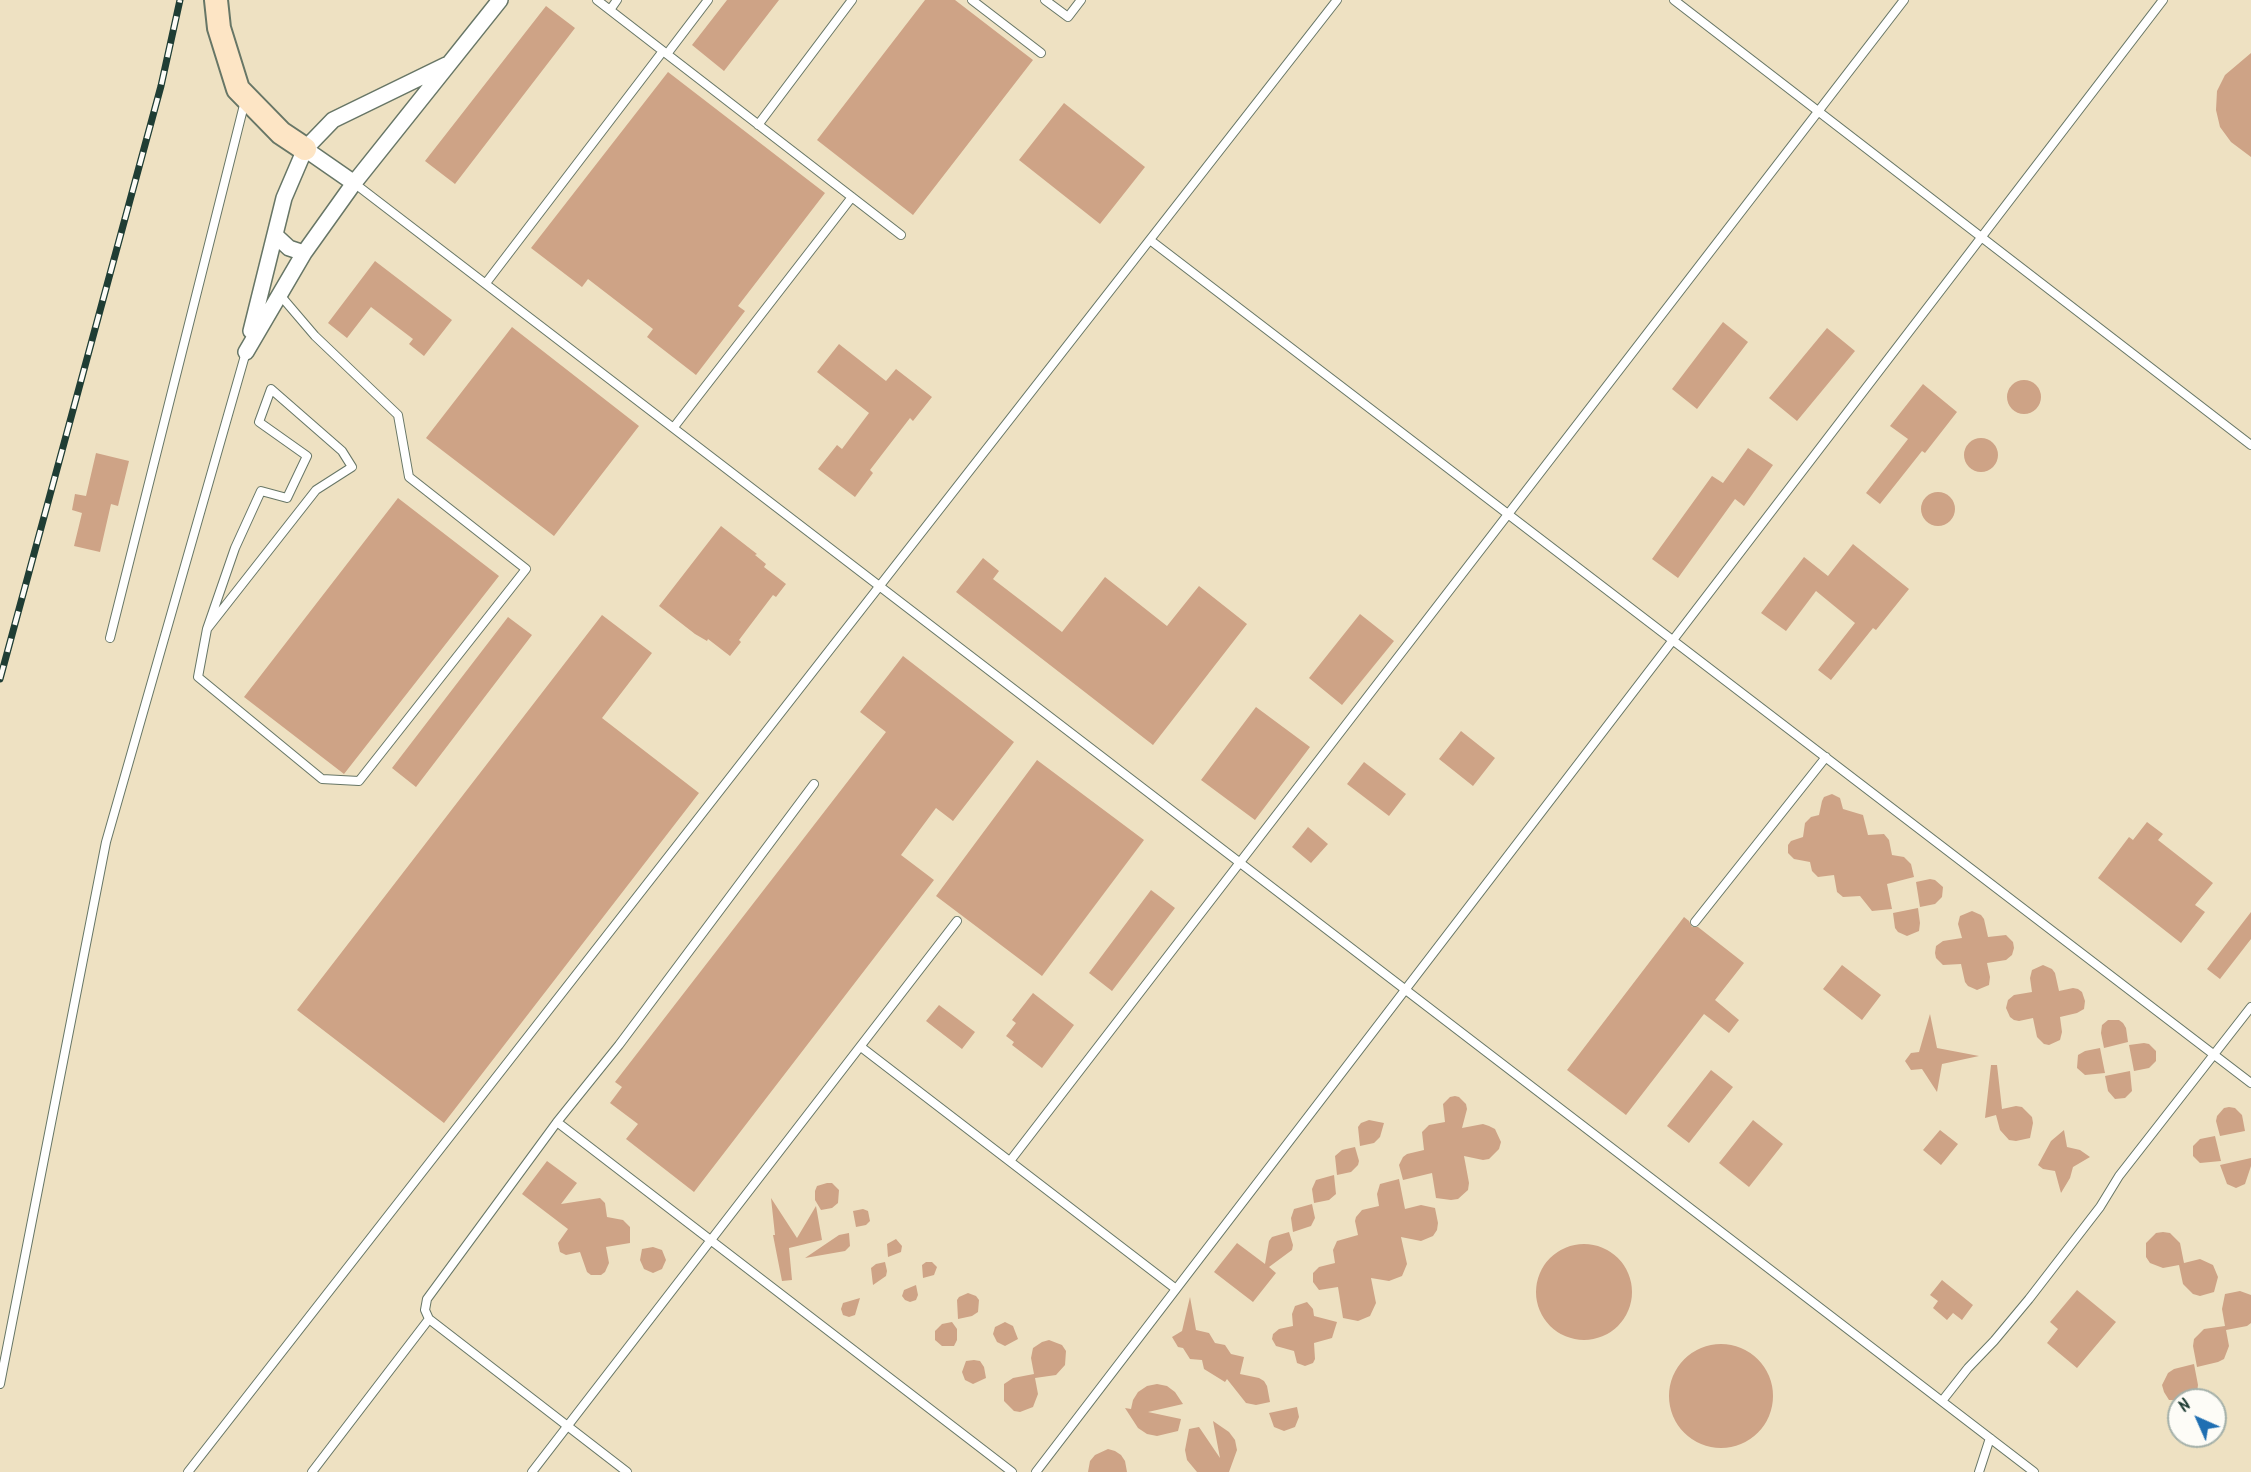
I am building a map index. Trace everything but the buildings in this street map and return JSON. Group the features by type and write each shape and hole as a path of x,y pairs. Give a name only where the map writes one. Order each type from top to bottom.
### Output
{"main road":[{"path":"216,0 219,28 238,89 280,133 305,148"}],"street":[{"path":"246,352 278,293 354,183 500,0"},
{"path":"246,352 284,198 305,148 333,120 451,63"},
{"path":"305,148 354,183"},
{"path":"275,235 289,248 304,253"},
{"path":"266,269 278,293"}],"lane":[{"path":"597,0 901,235"},
{"path":"610,10 617,0"},
{"path":"486,283 708,0"},
{"path":"758,124 852,0"},
{"path":"972,0 1041,53"},
{"path":"1045,0 1068,17 1081,0"},
{"path":"188,1472 1337,0"},
{"path":"1674,0 2251,445"},
{"path":"1010,1161 1904,0"},
{"path":"1036,1472 2163,0"},
{"path":"110,638 246,97"},
{"path":"354,183 2034,1472"},
{"path":"674,427 852,197"},
{"path":"1150,240 2251,1083"},
{"path":"207,629 316,490 352,467 342,451 271,389 259,422 308,456 287,498 261,491 235,548 207,629 198,677 322,779 359,781 526,569 410,477 398,415 315,336 278,293"},
{"path":"0,1384 106,842 246,352"},
{"path":"1695,922 1826,757"},
{"path":"627,1472 429,1319 424,1310 427,1299 557,1122 626,1036 814,784"},
{"path":"532,1472 957,921"},
{"path":"1942,1401 2029,1299 2100,1207 2119,1176 2251,1007"},
{"path":"861,1047 1176,1289"},
{"path":"557,1122 1012,1472"},
{"path":"312,1472 429,1319"},
{"path":"1979,1472 1990,1438"}],"railway":[{"path":"0,679 161,86 180,0"}]}
